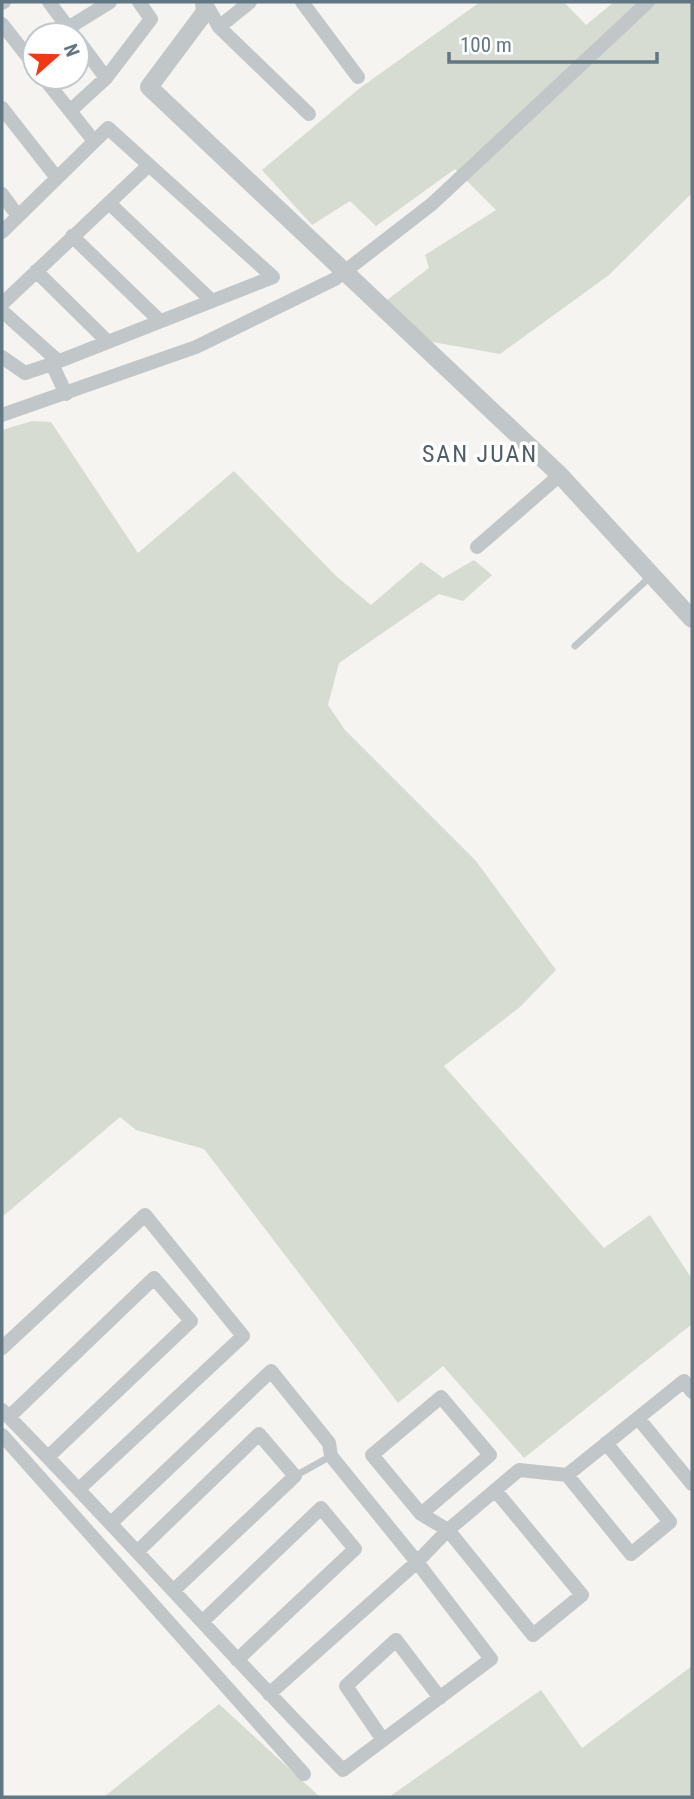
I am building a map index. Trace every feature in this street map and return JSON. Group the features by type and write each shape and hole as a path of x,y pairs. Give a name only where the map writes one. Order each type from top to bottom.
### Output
{"street":[{"path":"49,2 63,21"},
{"path":"88,21 110,2"},
{"path":"70,111 106,78 150,19 139,2"},
{"path":"204,2 219,27 309,114"},
{"path":"204,2 205,12 149,87 560,475 692,619"},
{"path":"219,27 250,2"},
{"path":"302,2 358,77"},
{"path":"2,415 196,347 346,272 432,204 648,2"},
{"path":"2,24 21,48"},
{"path":"91,58 106,78"},
{"path":"54,91 94,141"},
{"path":"2,108 57,178"},
{"path":"2,232 108,128 273,276 25,373 2,357"},
{"path":"2,304 149,165"},
{"path":"2,194 18,216"},
{"path":"108,203 212,301"},
{"path":"72,236 160,321"},
{"path":"36,271 108,342"},
{"path":"2,311 55,363 66,394"},
{"path":"477,547 560,475"},
{"path":"2,1348 145,1215 243,1336 79,1489"},
{"path":"48,1457 191,1321 154,1278 5,1413 343,1770 491,1659 331,1456 329,1443 271,1371 111,1522"},
{"path":"269,1694 417,1562 448,1530 519,1470 567,1475 684,1381 692,1392"},
{"path":"421,1514 491,1455 442,1397 372,1455 421,1514 448,1530 533,1635 582,1595 495,1490"},
{"path":"638,1418 692,1484"},
{"path":"138,1551 259,1434 295,1476 174,1590"},
{"path":"2,1435 304,1774"},
{"path":"567,1475 631,1554 670,1522 606,1444"},
{"path":"203,1621 321,1508 355,1549 237,1660"},
{"path":"383,1740 345,1686 396,1640 440,1698"}],"lane":[{"path":"575,646 651,576"},
{"path":"295,1476 331,1456"}],"shaded area":[{"path":"480,2 564,2 586,25 614,2 692,2 692,193 609,275 500,354 427,341 387,300 429,268 425,255 496,210 455,169 376,226 350,201 312,225 262,170 360,88"},
{"path":"32,421 51,422 138,553 234,471 336,576 371,605 421,562 443,578 474,560 492,575 463,601 439,594 339,663 328,705 345,730 476,861 556,970 520,1007 444,1066 604,1248 650,1215 692,1279 692,1324 524,1458 443,1366 398,1403 204,1149 136,1130 120,1117 2,1217 2,430"},
{"path":"692,1666 692,1797 389,1797 541,1690 582,1748"},
{"path":"219,1704 320,1797 104,1797"}],"district":[{"name":"SAN JUAN","path":"480,454"}]}
